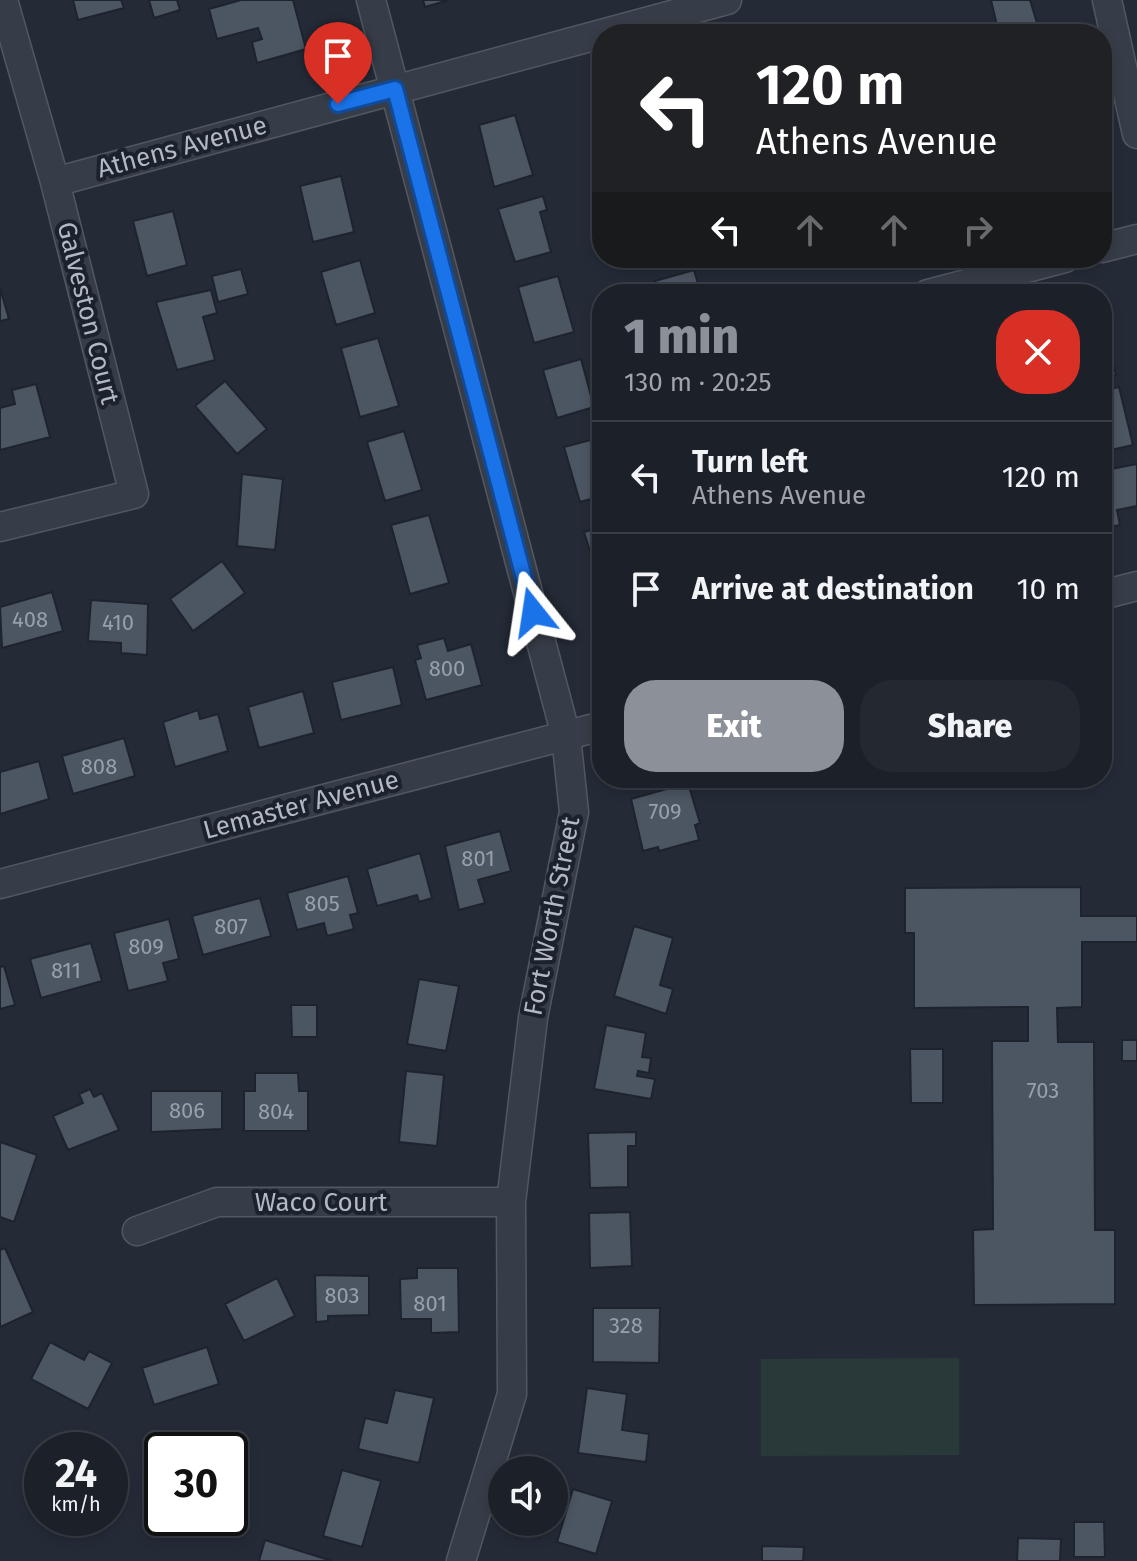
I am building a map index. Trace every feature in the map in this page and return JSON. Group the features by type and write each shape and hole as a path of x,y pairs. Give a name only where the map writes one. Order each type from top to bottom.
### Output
{"street":[{"name":"Galveston Court","path":"0,527 134,494 55,182 3,0"},
{"name":"Fort Worth Street","path":"371,0 566,736 574,812 533,1018 511,1202 512,1394 461,1561"},
{"name":"Athens Avenue","path":"637,24 727,0"},
{"path":"1107,0 1137,134"},
{"name":"Athens Avenue","path":"55,182 592,36"},
{"path":"1112,245 1137,239"},
{"path":"966,284 1027,268"},
{"path":"1112,592 1137,586"},
{"name":"Lemaster Avenue","path":"0,884 592,729"},
{"name":"Waco Court","path":"137,1231 217,1202 511,1202"}],"shaded area":[{"path":"959,1358 959,1455 761,1456 761,1359"}],"building":[{"path":"73,0 121,0 124,8 78,20"},
{"path":"149,0 177,0 180,10 154,18"},
{"path":"241,0 293,0 306,49 257,63 252,42 262,39 258,28 217,39 209,9"},
{"path":"423,0 449,0 425,7"},
{"path":"991,0 1030,0 1037,24 997,24"},
{"path":"515,115 533,175 494,187 479,125"},
{"path":"341,176 354,232 313,242 300,186"},
{"path":"543,196 547,210 540,212 551,252 515,262 498,209"},
{"path":"173,211 187,265 147,276 133,221"},
{"path":"360,260 375,313 336,325 321,272"},
{"path":"241,269 248,294 218,302 212,276"},
{"path":"694,270 698,284 656,284 655,281"},
{"path":"558,276 574,332 534,343 518,287"},
{"path":"0,288 9,319 0,321"},
{"path":"211,290 217,313 203,317 215,360 177,370 156,302"},
{"path":"378,338 399,406 360,417 341,348"},
{"path":"581,359 592,408 557,418 543,370"},
{"path":"225,381 267,429 237,454 195,406"},
{"path":"36,384 50,437 0,450 0,408 15,404 12,390"},
{"path":"1119,387 1133,445 1112,450 1112,389"},
{"path":"404,431 422,490 385,501 367,442"},
{"path":"592,440 592,499 580,502 564,447"},
{"path":"1137,464 1137,506 1117,510 1120,525 1112,527 1112,469"},
{"path":"242,474 283,479 275,550 237,546"},
{"path":"429,515 449,583 410,594 391,525"},
{"path":"592,530 592,557 584,532"},
{"path":"222,561 245,593 193,631 170,599"},
{"path":"52,592 63,631 2,648 0,607"},
{"path":"91,600 148,604 147,655 121,653 121,643 88,641"},
{"path":"444,638 448,651 471,644 482,685 426,700 415,660 421,658 417,645"},
{"path":"393,667 402,705 341,720 332,682"},
{"path":"303,691 314,733 259,748 248,707"},
{"path":"198,710 200,719 218,714 228,751 175,767 163,722"},
{"path":"124,738 135,776 73,794 62,756"},
{"path":"39,761 49,799 0,814 0,772"},
{"path":"670,788 690,788 700,823 695,825 699,840 659,851 658,847 643,851 631,799"},
{"path":"500,831 511,871 478,880 485,903 459,910 445,846"},
{"path":"420,853 432,898 419,902 417,895 377,906 367,869"},
{"path":"348,876 358,913 350,915 354,929 327,936 324,923 297,930 287,893"},
{"path":"1081,887 1081,916 1137,916 1137,942 1082,942 1082,1007 1057,1008 1058,1042 1094,1042 1095,1230 1115,1230 1115,1304 974,1305 973,1230 993,1229 992,1041 1028,1041 1028,1007 914,1008 914,933 905,933 905,888"},
{"path":"260,898 271,936 203,955 192,916"},
{"path":"169,919 179,959 163,963 168,981 128,991 114,933"},
{"path":"634,926 673,938 660,985 673,989 666,1014 614,996"},
{"path":"91,943 102,981 41,998 30,959"},
{"path":"4,966 15,1005 0,1009 0,967"},
{"path":"419,979 459,986 446,1051 407,1044"},
{"path":"291,1005 317,1005 317,1037 292,1037"},
{"path":"606,1025 646,1033 642,1057 651,1058 649,1073 638,1071 637,1076 655,1079 651,1099 594,1089"},
{"path":"1122,1040 1137,1040 1137,1061 1122,1061"},
{"path":"910,1049 943,1049 943,1103 911,1103"},
{"path":"406,1071 444,1075 437,1146 399,1142"},
{"path":"255,1073 298,1073 299,1091 308,1091 308,1131 244,1131 244,1091 255,1091"},
{"path":"90,1089 94,1097 102,1093 119,1130 68,1150 53,1116 83,1103 79,1094"},
{"path":"151,1091 222,1091 222,1129 151,1132"},
{"path":"636,1132 636,1146 628,1146 628,1187 590,1188 588,1133"},
{"path":"0,1142 37,1155 14,1222 0,1217"},
{"path":"630,1212 632,1266 590,1268 589,1213"},
{"path":"5,1248 33,1312 0,1327 0,1250"},
{"path":"417,1268 458,1268 459,1332 431,1333 431,1319 401,1319 400,1279 417,1278"},
{"path":"315,1275 369,1276 369,1315 328,1316 328,1321 316,1322"},
{"path":"277,1278 295,1316 244,1341 225,1304"},
{"path":"593,1308 660,1308 659,1363 593,1362"},
{"path":"50,1342 84,1360 89,1351 112,1363 88,1409 31,1379"},
{"path":"207,1347 219,1384 154,1405 142,1368"},
{"path":"587,1388 627,1394 622,1430 649,1434 646,1462 578,1453"},
{"path":"395,1390 434,1398 419,1463 358,1449 365,1418 387,1423"},
{"path":"342,1470 381,1481 362,1547 323,1536"},
{"path":"573,1489 612,1501 596,1554 557,1542 559,1536 568,1536 568,1506"},
{"path":"1074,1522 1104,1522 1105,1557 1074,1557"},
{"path":"1018,1538 1061,1539 1060,1561 1017,1561"},
{"path":"265,1540 332,1561 259,1561"},
{"path":"762,1546 804,1547 803,1561 762,1561"}],"route":[{"path":"338,104 395,89 533,612"}]}
